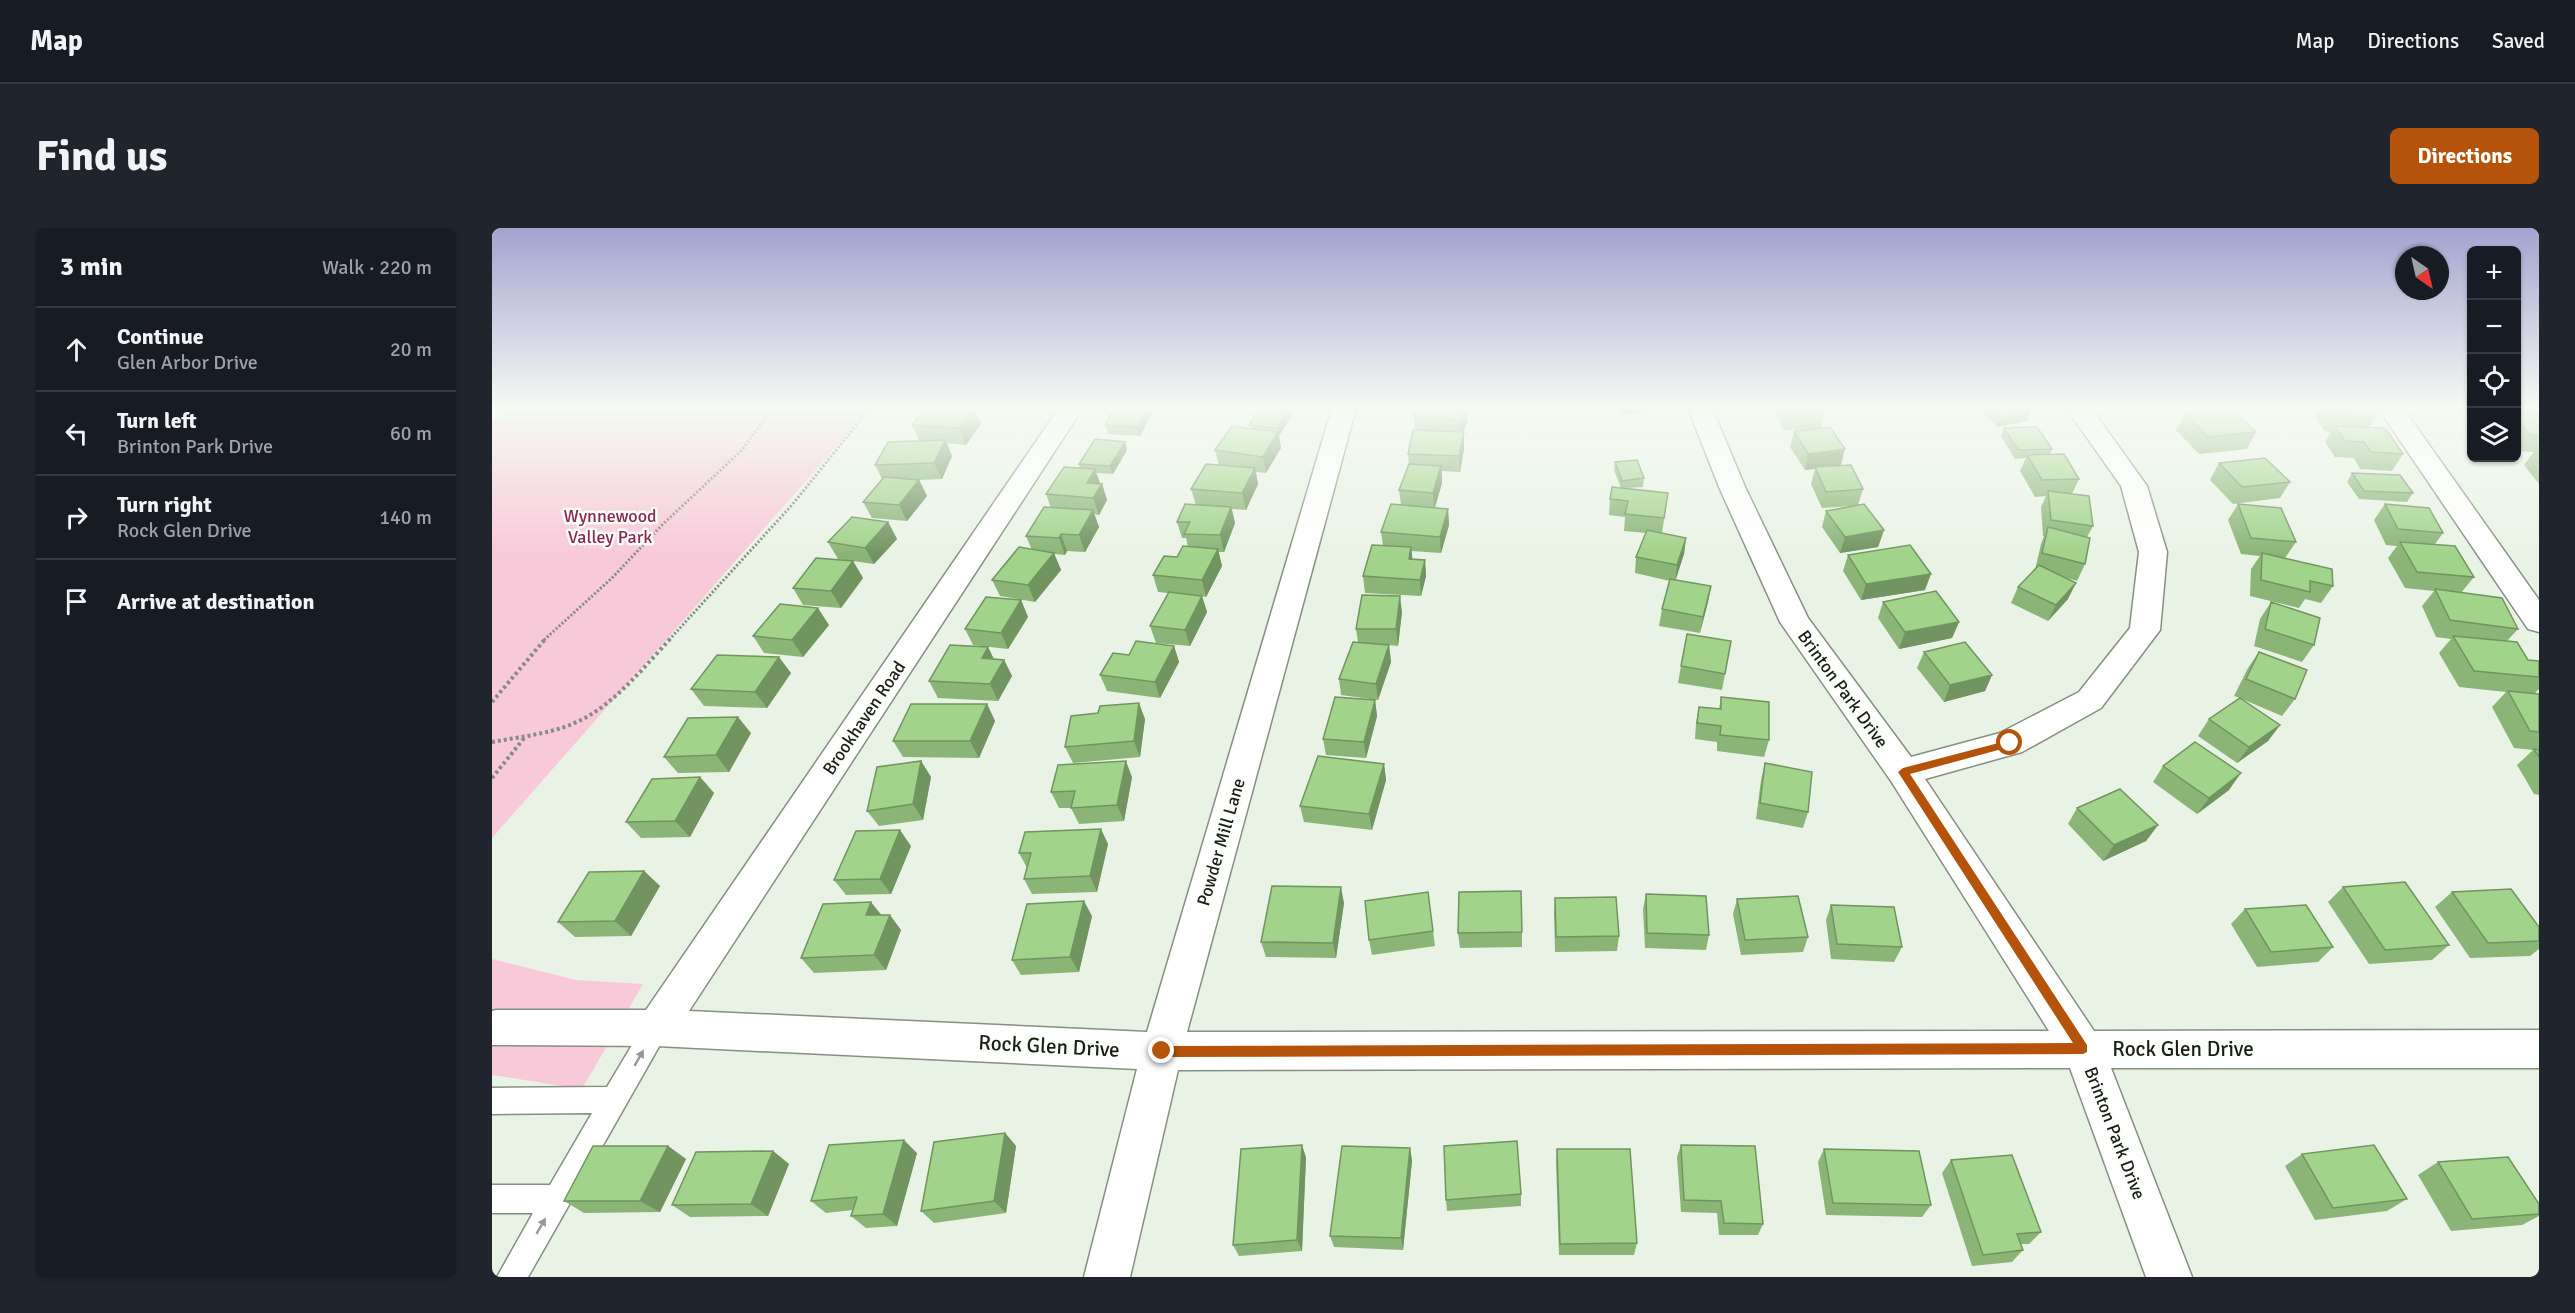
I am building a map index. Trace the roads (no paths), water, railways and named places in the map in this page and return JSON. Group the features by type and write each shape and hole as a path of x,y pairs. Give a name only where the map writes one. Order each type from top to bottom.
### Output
{"street":[{"name":"Brookhaven Road","path":"656,1028 1038,457"},
{"name":"Powder Mill Lane","path":"1107,1277 1162,1051 1330,457"},
{"name":"Brinton Park Drive","path":"1720,457 1795,622 1903,772 2083,1048 2169,1277"},
{"path":"1903,772 2010,743 2090,700 2145,630 2153,552 2134,486 2114,457"},
{"path":"2424,457 2539,622"},
{"name":"Rock Glen Drive","path":"496,1028 656,1028 1162,1051 2539,1049"}],"lane":[{"path":"512,1277 656,1028"},
{"path":"492,1101 614,1100"},
{"path":"492,1199 557,1199"}],"park label":[{"name":"Wynnewood Valley Park","path":"610,526"}]}
